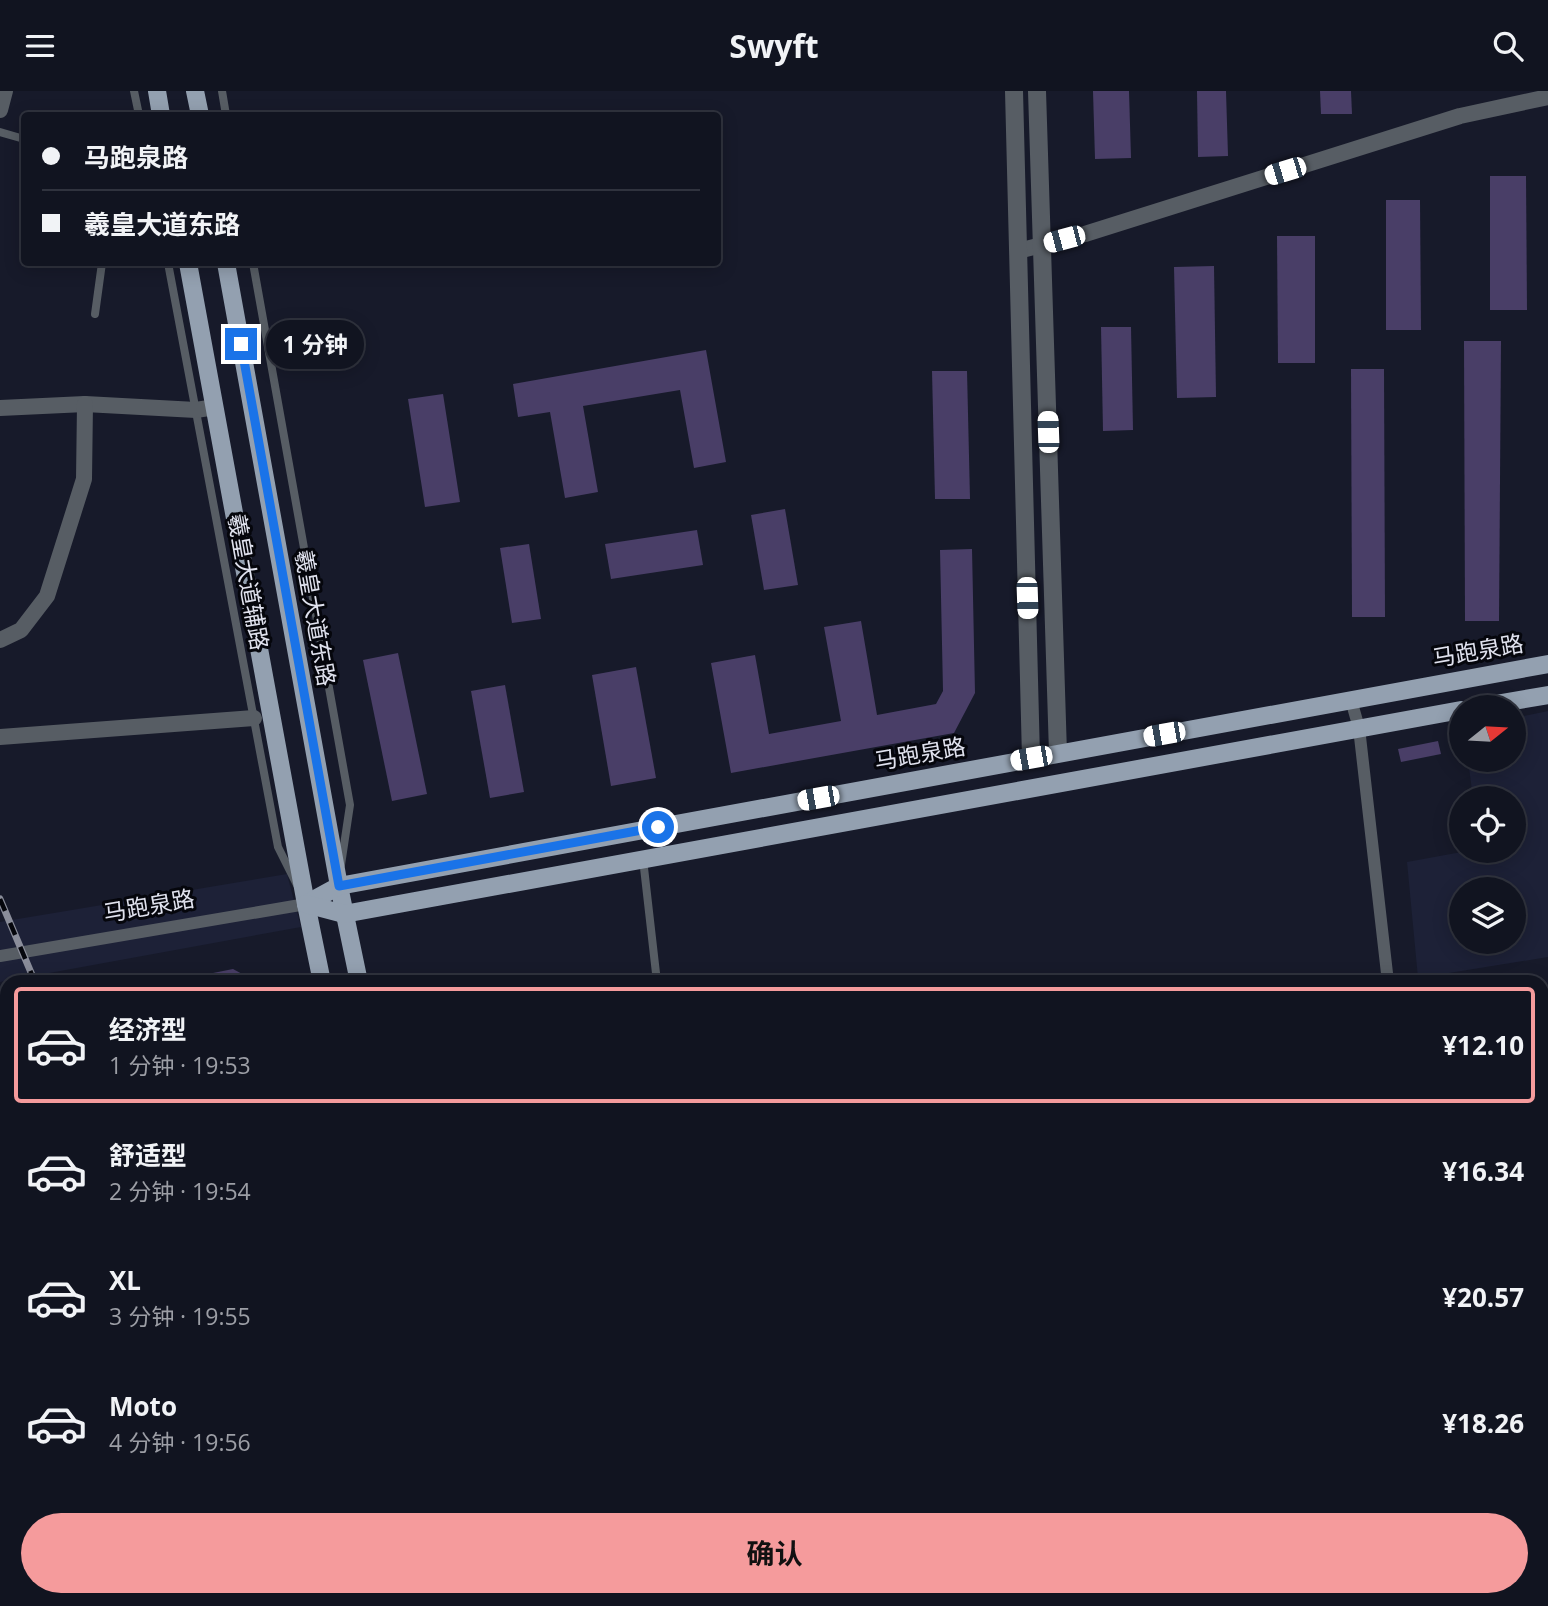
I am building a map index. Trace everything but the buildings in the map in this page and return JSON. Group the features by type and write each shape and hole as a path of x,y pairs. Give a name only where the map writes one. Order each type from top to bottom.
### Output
{"main road":[{"path":"157,91 160,112"},
{"path":"195,91 199,112"},
{"path":"189,266 321,975"},
{"name":"羲皇大道东路","path":"227,266 344,914 357,975"},
{"name":"马跑泉路","path":"306,904 339,886 1548,664"},
{"path":"1526,699 1548,695"},
{"name":"马跑泉路","path":"306,904 344,914 1449,712"}],"street":[{"path":"0,110 5,91"},
{"path":"1014,91 1031,758"},
{"path":"1037,91 1058,753"},
{"path":"1018,251 1085,234 1461,115 1548,97"},
{"path":"0,641 21,630 47,596 83,479 85,404"},
{"path":"0,408 85,404 196,410 215,407"},
{"path":"1351,700 1359,728 1387,975"},
{"path":"0,737 254,718"},
{"name":"马跑泉路","path":"0,956 306,904"}],"lane":[{"path":"134,91 138,112"},
{"path":"222,91 226,112"},
{"path":"0,132 21,138"},
{"path":"95,314 102,266"},
{"name":"羲皇大道辅路","path":"169,266 278,847 306,904"},
{"path":"254,266 350,806 339,886"},
{"path":"643,859 656,975"}],"shaded area":[{"path":"1548,711 1548,957 1437,975 1418,975 1407,862 1449,854 1449,863 1526,863 1526,786 1471,786 1470,772 1526,772 1526,716"},
{"path":"287,874 301,927 38,975 0,975 0,922"}],"railway":[{"path":"0,899 32,975"}],"route":[{"path":"241,344 339,886 658,827"}]}
